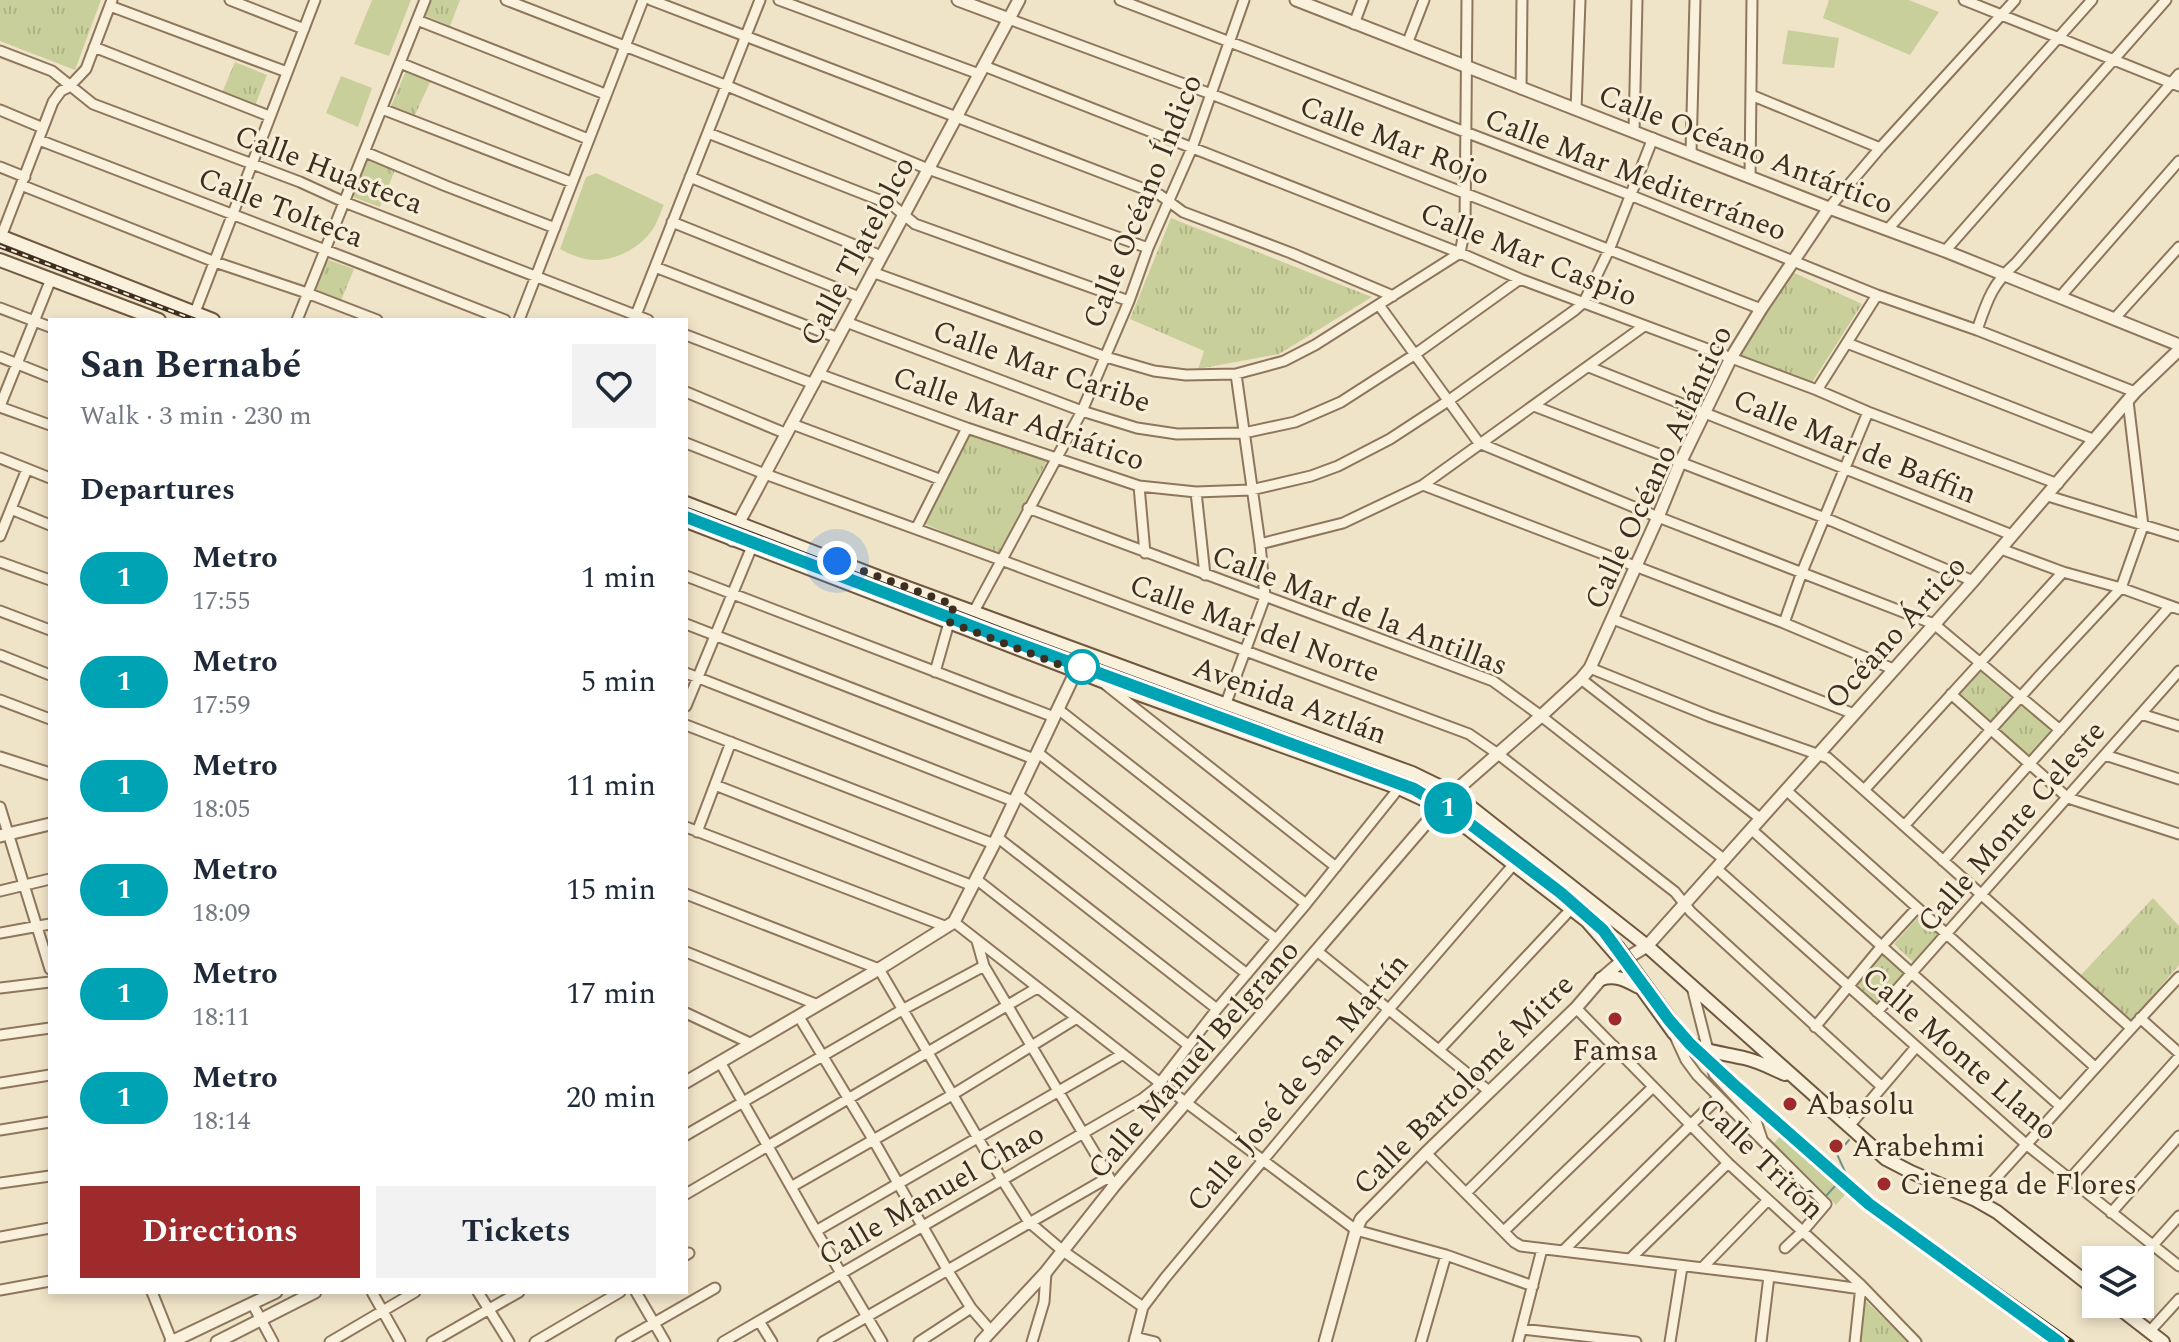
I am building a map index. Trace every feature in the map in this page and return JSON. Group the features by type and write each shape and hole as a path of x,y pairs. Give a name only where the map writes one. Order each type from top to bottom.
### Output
{"main road":[{"path":"0,237 193,316"},
{"path":"0,260 154,318"},
{"name":"Avenida Aztlán","path":"688,504 1412,773 1453,793 1647,946 1874,1149 1898,1166 1997,1212 2082,1279"},
{"name":"Avenida Aztlán","path":"688,522 1102,681 1399,788 1440,807 1587,921 1622,961 1674,1034 1689,1045 1747,1058 1798,1081"},
{"path":"1601,979 1616,977 1642,989"},
{"path":"2132,1318 2163,1342"}],"street":[{"path":"230,0 304,29"},
{"path":"193,316 315,0"},
{"path":"298,318 425,0"},
{"path":"506,0 725,85 928,169 1148,248"},
{"path":"520,318 643,0"},
{"path":"651,0 1160,195 1183,212 1393,296"},
{"path":"634,318 760,0"},
{"name":"Calle Mar Caspio","path":"779,0 1192,148 1520,279 2058,484"},
{"path":"958,0 1009,19"},
{"name":"Calle Tlatelolco","path":"732,540 1019,0"},
{"name":"Calle Mar Mediterráneo","path":"1120,0 1630,195 1877,295 1977,330 2132,397"},
{"name":"Calle Océano Índico","path":"965,628 1082,411 1106,357 1148,248 1192,148 1244,0"},
{"name":"Calle Océano Antártico","path":"1298,0 1945,251 2115,318 2179,347"},
{"path":"1354,24 1363,0"},
{"path":"1407,44 1424,0"},
{"path":"872,272 1106,357 1154,371 1186,375 1236,374 1284,361 1315,345 1460,253 1465,228 1466,193 1467,0"},
{"path":"1521,89 1522,0"},
{"path":"1576,110 1580,0"},
{"path":"1634,132 1637,0"},
{"path":"1691,153 1695,0"},
{"path":"1750,177 1752,0"},
{"path":"1964,0 2175,84"},
{"name":"Calle Océano Atlántico","path":"1453,793 1541,716 1590,668 1704,412 1731,358 1761,309 1829,208 2015,0"},
{"path":"1888,229 2092,0"},
{"path":"1945,251 2166,0"},
{"path":"0,237 57,96 86,69 111,3 287,72"},
{"name":"Calle Mar Rojo","path":"1009,19 1211,94 1761,309"},
{"path":"417,20 605,94"},
{"path":"94,47 269,116"},
{"name":"Calle Huasteca","path":"0,51 52,71 93,104 536,275 634,318"},
{"path":"400,63 588,139"},
{"path":"1977,330 1991,290 2175,84 2179,74"},
{"path":"1751,95 1880,148"},
{"path":"382,109 571,182"},
{"path":"0,110 43,128"},
{"path":"708,133 892,205 915,224 1129,301"},
{"path":"1584,302 1609,250 1653,138"},
{"name":"Calle Tolteca","path":"39,140 500,318"},
{"path":"365,152 555,228"},
{"path":"2060,297 2179,161"},
{"path":"0,167 23,181 215,262 372,318"},
{"path":"690,177 881,256"},
{"path":"672,222 859,297"},
{"path":"2115,318 2179,247"},
{"path":"655,267 838,338"},
{"path":"48,424 0,406 51,279"},
{"name":"Calle Mar Caribe","path":"846,322 1082,411 1137,428 1177,434 1244,433 1320,413 1371,384 1520,279"},
{"path":"1817,390 1877,295"},
{"name":"Calle Mar Adriático","path":"817,379 1139,486 1196,492 1251,490 1311,476 1390,439 1448,401 1584,302"},
{"path":"1379,305 1479,443 1658,517 1934,624 2060,730"},
{"path":"0,308 48,326"},
{"path":"1260,544 1343,523 1423,485 1644,326"},
{"path":"688,336 817,379"},
{"path":"1847,343 2095,440"},
{"name":"Océano Ártico","path":"1647,946 2179,347"},
{"path":"0,357 48,376"},
{"name":"Calle Mar de Baffin","path":"1589,367 2012,535"},
{"path":"1226,703 1265,597 1236,374"},
{"path":"688,393 939,479"},
{"path":"1904,826 2121,588 2143,526 2132,397"},
{"path":"1534,406 1825,518 1973,581"},
{"path":"1784,623 1868,412"},
{"path":"916,529 967,428"},
{"name":"Calle Mar del Norte","path":"688,444 1469,734 1675,892 1730,948 1881,1086"},
{"path":"0,458 48,477"},
{"path":"0,536 27,469"},
{"path":"1423,485 1784,623 1893,669"},
{"path":"1139,486 1145,553"},
{"path":"1196,492 1205,575"},
{"path":"2048,496 2179,536"},
{"name":"Calle Mar de la Antillas","path":"1028,508 1493,681 1541,716 1721,865"},
{"path":"11,509 48,524"},
{"path":"688,701 758,532"},
{"path":"1943,861 2175,608 2001,549"},
{"path":"0,562 48,579"},
{"path":"1865,789 2063,572"},
{"path":"688,577 935,672 1056,713 1306,904"},
{"path":"935,672 954,605"},
{"path":"0,611 48,629"},
{"path":"1613,619 1854,714"},
{"path":"688,625 1036,756 1276,939"},
{"path":"0,655 48,674"},
{"path":"1590,668 1836,764 2131,1028"},
{"path":"688,1079 799,1017 950,924 995,841 1076,671"},
{"name":"Calle Monte Celeste","path":"1877,1012 2179,671"},
{"path":"688,674 1015,798 1247,974"},
{"path":"1603,694 1613,678"},
{"path":"1581,679 1761,819"},
{"path":"1102,681 1336,867"},
{"path":"1951,694 2068,798 2179,834"},
{"path":"0,700 48,718"},
{"path":"2141,714 2179,726"},
{"path":"688,726 995,841 1217,1009"},
{"path":"697,832 731,742"},
{"path":"2105,755 2179,779"},
{"path":"0,758 48,773"},
{"path":"715,785 974,883 1188,1045"},
{"name":"Calle Manuel Chao","path":"723,1342 1142,1099 1160,1083 1399,788"},
{"path":"1787,791 2095,1067"},
{"name":"Calle Manuel Belgrano","path":"981,1342 1046,1272 1112,1182 1188,1103 1453,793"},
{"path":"0,807 5,835 25,885 48,963"},
{"path":"5,835 48,824"},
{"path":"688,828 950,924 977,941 1356,1230 1446,1255 1533,1286"},
{"path":"1752,830 2060,1106"},
{"name":"Calle José de San Martín","path":"1135,1339 1143,1307 1165,1278 1262,1159 1514,864"},
{"name":"Calle Monte Llano","path":"1721,865 1848,987 2027,1145 2179,1266"},
{"path":"0,891 48,879"},
{"path":"688,895 879,969 1029,1222 1063,1251 1143,1307"},
{"path":"1439,1050 1572,908"},
{"path":"1815,1027 1917,908"},
{"path":"0,933 48,924"},
{"path":"823,1342 1029,1222 1112,1182 984,966 977,941"},
{"name":"Calle Bartolomé Mitre","path":"1325,1342 1361,1219 1576,1008 1601,979 1647,946"},
{"path":"1317,951 1490,1092"},
{"path":"688,953 818,1005"},
{"path":"688,1134 984,966"},
{"path":"1976,1200 2179,977"},
{"path":"0,988 48,982"},
{"path":"1692,987 1716,1078 1751,1114 1763,1143"},
{"path":"688,1190 1037,988"},
{"name":"Calle Tritón","path":"1576,1008 1728,1163 1803,1231 1916,1342"},
{"path":"688,1014 752,1044"},
{"path":"799,1017 948,1271 971,1308 991,1331"},
{"path":"791,1187 952,1095 1077,1018"},
{"path":"2069,1180 2179,1055 2140,1018"},
{"path":"0,1035 48,1028"},
{"path":"1674,1034 1697,1075 1826,1204 1785,1248"},
{"path":"1466,1193 1614,1046"},
{"path":"1849,1126 1916,1047"},
{"path":"816,1231 1123,1054"},
{"path":"720,1062 882,1342"},
{"path":"2170,1067 2179,1075"},
{"path":"0,1083 48,1075"},
{"path":"1504,1231 1653,1087"},
{"path":"1564,1250 1719,1097"},
{"path":"0,1130 48,1122"},
{"path":"2111,1213 2179,1136"},
{"path":"1426,1153 1514,1242 1528,1248 1861,1287 1855,1342"},
{"path":"1630,1259 1728,1163"},
{"path":"0,1183 48,1176"},
{"path":"1702,1268 1768,1200"},
{"path":"2153,1245 2179,1216"},
{"path":"0,1237 48,1228"},
{"path":"1518,1342 1542,1249"},
{"path":"1421,1342 1446,1255"},
{"path":"1670,1342 1682,1267"},
{"path":"1032,1342 1044,1302 1046,1272"},
{"path":"1761,1342 1769,1276"},
{"path":"0,1290 48,1281"},
{"path":"621,1342 715,1288"},
{"path":"153,1294 171,1342 272,1294"},
{"path":"217,1342 311,1294"},
{"path":"373,1294 400,1342"},
{"path":"330,1342 412,1294"},
{"path":"479,1294 509,1342"},
{"path":"432,1342 515,1294"},
{"path":"535,1342 617,1294"},
{"path":"637,1294 665,1342"},
{"path":"2149,1332 2179,1299"},
{"path":"252,1303 273,1342"},
{"path":"919,1342 971,1308"},
{"path":"759,1321 772,1342"},
{"path":"1522,1329 1636,1342"},
{"path":"1135,1339 1155,1342"}],"green space":[{"path":"0,0 101,0 75,70 0,41"},
{"path":"372,0 411,0 389,56 354,44"},
{"path":"427,0 460,0 450,26 422,14"},
{"path":"1829,0 1909,0 1939,12 1910,55 1823,18"},
{"path":"1788,30 1839,38 1834,68 1782,64"},
{"path":"235,62 267,75 254,108 221,95"},
{"path":"406,71 431,80 415,115 391,106"},
{"path":"341,76 372,88 358,127 326,113"},
{"path":"365,159 395,170 380,207 350,196"},
{"path":"596,173 664,205 655,226 640,243 623,254 595,260 560,249 586,177"},
{"path":"1171,218 1372,297 1279,354 1198,369 1204,351 1130,319"},
{"path":"326,259 354,269 340,303 313,293"},
{"path":"1790,271 1862,304 1811,384 1737,357"},
{"path":"972,433 1047,461 997,555 923,523"},
{"path":"1978,669 2013,698 1988,724 1956,696"},
{"path":"2021,704 2053,731 2031,758 1999,730"},
{"path":"2153,898 2179,926 2179,965 2131,1021 2080,976"},
{"path":"1920,915 1942,935 1915,964 1894,944"},
{"path":"1884,953 1906,974 1879,1006 1856,984"},
{"path":"1784,1132 1849,1190 1836,1205 1774,1143"},
{"path":"1863,1299 1869,1304 1908,1342 1858,1342"}],"waterway":[{"path":"1825,1197 1846,1174 1837,1154 1849,1140"}],"railway":[{"path":"0,246 190,318"},
{"path":"688,510 1416,783 1464,811 1589,909 1622,944 1674,1016"},
{"path":"1937,1246 2072,1342"}],"metro line":[{"name":"1","path":"688,518 1414,789 1440,803 1586,913 1618,947 1669,1020 1690,1044 1831,1171 1869,1204 2059,1342"}],"place":[{"name":"Famsa","path":"1615,1019"},
{"name":"Abasolu","path":"1790,1104"},
{"name":"Arabehmi","path":"1836,1146"},
{"name":"Cienega de Flores","path":"1884,1184"}],"route":[{"path":"837,561 954,605 949,622 1076,671 1082,667"}]}
